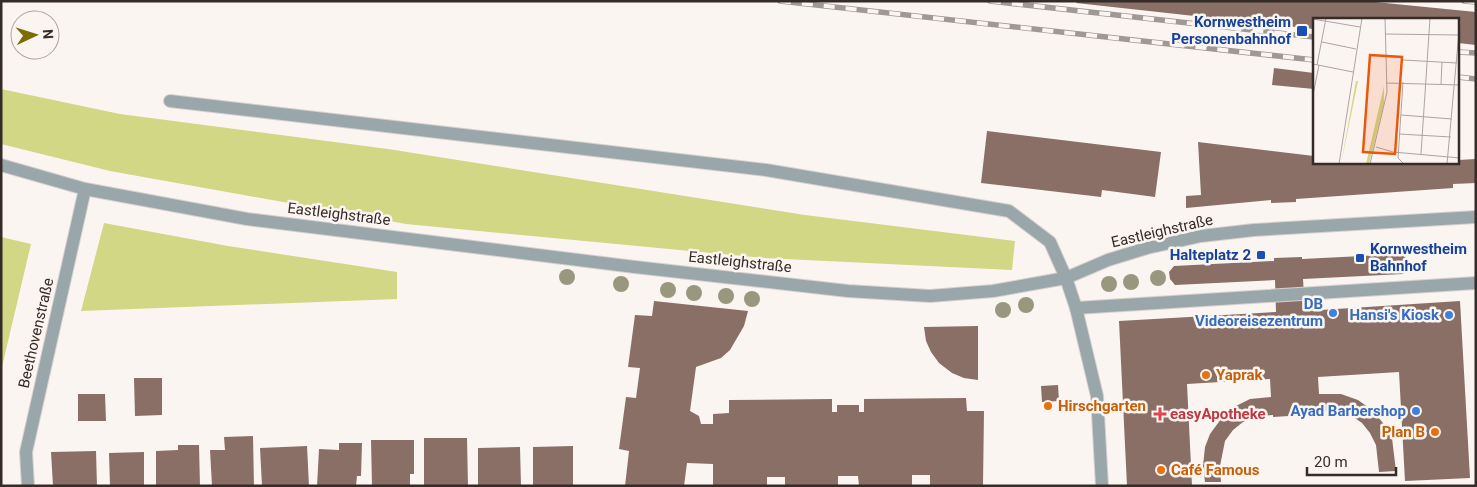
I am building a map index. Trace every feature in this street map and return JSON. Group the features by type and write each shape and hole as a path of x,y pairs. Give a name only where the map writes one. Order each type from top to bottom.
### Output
{"street":[{"path":"170,101 766,170 1009,211 1050,242 1066,278 1076,308 1097,396 1102,486"},
{"name":"Eastleighstraße","path":"1,166 86,189 247,219 635,267 848,291 930,296 993,291 1066,278 1124,255 1201,236 1254,230 1476,217"},
{"name":"Beethovenstraße","path":"28,486 26,452 86,189"},
{"path":"1076,308 1476,283"}],"green space":[{"path":"1,89 120,114 388,149 805,215 1015,241 1012,270 764,258 406,224 110,171 1,144"},
{"path":"104,223 228,246 397,272 397,299 81,311"},
{"path":"1,237 31,244 1,371"}],"building":[{"path":"1077,1 1365,1 1476,12 1476,45 1460,43 1460,18 1313,18 1313,29 1076,3"},
{"path":"1274,68 1313,73 1313,89 1272,85"},
{"path":"987,131 1161,152 1155,197 1102,190 1101,197 981,183"},
{"path":"1198,142 1313,156 1313,164 1460,164 1460,160 1476,159 1476,183 1453,184 1453,188 1296,199 1296,202 1271,203 1271,200 1186,208 1186,196 1201,195"},
{"path":"1402,254 1409,261 1409,266 1403,274 1303,279 1305,311 1460,301 1470,478 1405,481 1399,372 1318,377 1319,394 1341,394 1358,400 1372,410 1383,423 1392,438 1396,471 1379,472 1376,445 1362,423 1352,416 1339,412 1321,411 1321,414 1254,417 1243,422 1233,430 1225,441 1220,466 1221,482 1205,482 1203,466 1205,447 1210,434 1221,419 1234,407 1250,399 1271,397 1270,379 1187,384 1192,486 1127,486 1119,321 1276,312 1275,280 1175,285 1170,279 1169,272 1174,266 1274,261 1274,258 1302,257 1302,259"},
{"path":"654,301 748,311 744,326 730,350 721,358 696,367 690,411 699,416 701,424 713,424 713,414 729,413 729,400 832,399 832,412 837,412 837,405 859,405 859,412 864,412 864,399 966,398 967,411 984,411 983,485 930,486 930,475 912,475 912,486 859,486 858,476 838,476 838,486 785,486 785,477 767,477 767,486 713,486 713,464 687,463 684,486 625,486 629,451 619,449 626,397 636,398 640,368 628,367 635,315 652,316"},
{"path":"978,326 978,380 964,378 952,373 939,363 926,341 924,327"},
{"path":"134,378 162,378 162,415 135,416"},
{"path":"1058,385 1059,401 1042,402 1041,386"},
{"path":"78,394 105,394 106,421 78,421"},
{"path":"253,436 254,486 212,486 210,450 225,450 224,437"},
{"path":"424,438 467,438 468,486 424,486"},
{"path":"371,440 414,440 414,474 410,474 410,486 372,486"},
{"path":"339,443 362,443 361,476 357,476 356,486 317,486 319,449 339,450"},
{"path":"178,445 199,445 200,486 156,486 156,451 178,450"},
{"path":"307,446 309,486 262,486 260,448"},
{"path":"573,446 573,486 533,486 533,447"},
{"path":"520,447 521,486 478,486 478,448"},
{"path":"96,451 97,486 53,486 51,452"},
{"path":"144,452 144,486 110,486 109,453"}],"railway":[{"path":"780,1 1313,60"},
{"path":"990,1 1313,37"},
{"path":"1464,1 1476,2"},
{"path":"1460,52 1476,53"},
{"path":"1460,77 1476,79"}],"place":[{"name":"Kornwestheim Personenbahnhof","path":"1302,31"},
{"name":"Halteplatz 2","path":"1261,255"},
{"name":"Kornwestheim Bahnhof","path":"1360,258"},
{"name":"DB Videoreisezentrum","path":"1333,313"},
{"name":"Hansi's Kiosk","path":"1449,315"},
{"name":"Yaprak","path":"1206,375"},
{"name":"Hirschgarten","path":"1048,406"},
{"name":"Ayad Barbershop","path":"1416,411"},
{"name":"easyApotheke","path":"1160,414"},
{"name":"Plan B","path":"1435,432"},
{"name":"Café Famous","path":"1161,470"}]}
